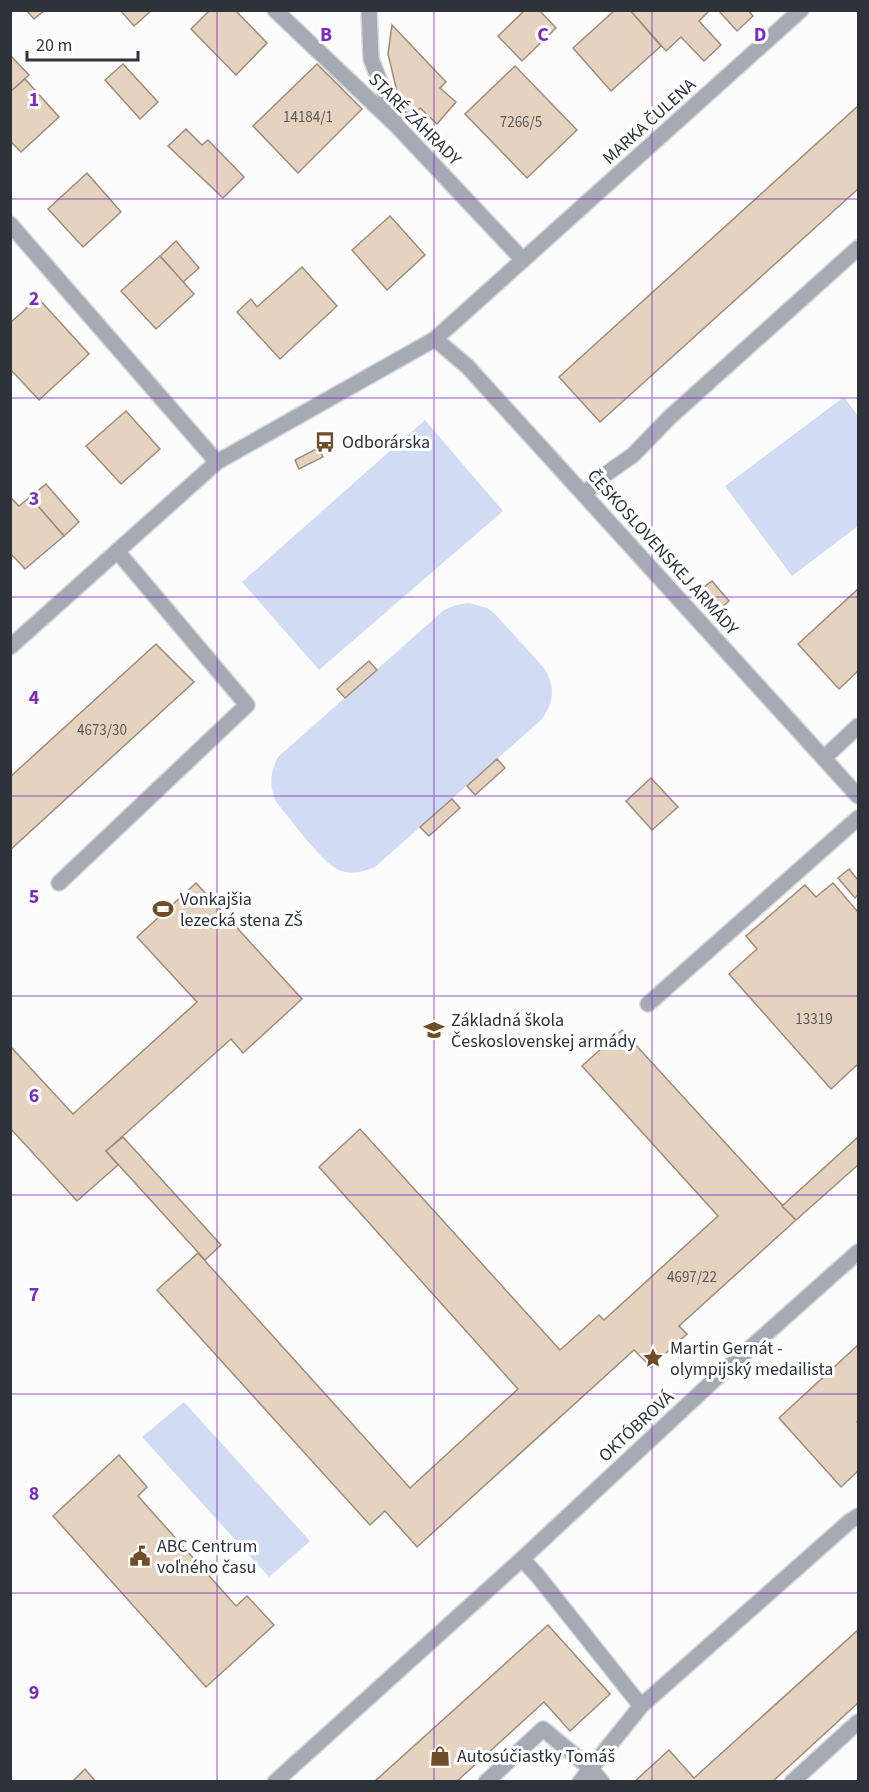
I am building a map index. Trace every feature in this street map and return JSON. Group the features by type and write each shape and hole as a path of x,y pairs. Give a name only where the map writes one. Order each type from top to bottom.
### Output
{"street":[{"name":"STARÉ ZÁHRADY","path":"275,10 397,126 523,260"},
{"path":"369,10 372,59 397,126"},
{"name":"MARKA ČULENA","path":"523,260 801,10"},
{"path":"10,224 217,462"},
{"path":"584,494 606,474 633,455 670,417 858,248"},
{"path":"10,647 217,462 435,339 523,260"},
{"name":"ČESKOSLOVENSKEJ ARMÁDY","path":"435,339 467,366 858,796"},
{"path":"59,883 247,705 117,551"},
{"path":"824,758 858,726"},
{"path":"648,1004 858,818"},
{"name":"OKTÓBROVÁ","path":"275,1782 712,1382 858,1252"},
{"path":"580,1782 640,1706 858,1516"},
{"path":"522,1558 640,1706"},
{"path":"792,1782 858,1722"},
{"path":"486,1782 543,1729 590,1768 602,1782"}],"shaded area":[{"path":"844,397 858,416 858,526 792,576 725,486"},
{"path":"425,420 503,511 319,670 242,582"},
{"path":"469,603 487,608 495,614 544,668 552,688 549,707 541,720 375,867 357,872 339,870 315,849 276,802 271,779 278,757 444,610"},
{"path":"184,1402 310,1541 269,1577 142,1437"}],"building":[{"path":"26,10 45,10 34,19"},
{"path":"120,10 152,10 134,26"},
{"path":"210,10 235,10 267,43 236,75 191,29"},
{"path":"525,10 539,10 556,28 522,61 498,36"},
{"path":"615,10 630,10 661,46 611,91 573,48"},
{"path":"630,10 710,10 699,21 721,45 704,61 681,37 666,51"},
{"path":"718,10 748,10 753,16 737,31"},
{"path":"392,25 446,82 440,88 456,102 437,124 420,108 410,120 399,100 388,54"},
{"path":"10,55 29,75 10,92"},
{"path":"123,64 158,102 140,119 105,80"},
{"path":"317,64 362,109 298,173 253,126"},
{"path":"515,66 577,130 527,178 465,114"},
{"path":"25,79 59,117 21,152 10,141 10,92"},
{"path":"858,106 858,189 600,422 559,377"},
{"path":"186,129 202,145 208,140 244,177 223,198 168,146"},
{"path":"87,173 121,212 83,247 48,209"},
{"path":"390,216 425,255 387,290 352,250"},
{"path":"176,241 199,268 183,282 160,256"},
{"path":"160,256 194,294 156,329 121,291"},
{"path":"302,267 337,306 280,359 237,312 251,299 257,307"},
{"path":"38,298 89,354 39,400 10,369 10,323"},
{"path":"126,411 160,449 121,484 86,446"},
{"path":"318,448 323,457 299,469 295,460"},
{"path":"46,484 79,522 64,536 30,497"},
{"path":"10,497 19,506 30,497 64,536 25,569 10,553"},
{"path":"712,581 729,601 721,608 704,587"},
{"path":"858,589 858,671 839,689 798,644"},
{"path":"156,644 194,682 10,850 10,777"},
{"path":"369,661 377,670 345,698 337,689"},
{"path":"497,759 505,768 475,795 467,786"},
{"path":"651,778 678,807 652,830 626,801"},
{"path":"452,799 460,808 429,836 420,827"},
{"path":"849,869 858,880 858,895 855,898 838,878"},
{"path":"196,883 302,999 243,1053 231,1039 106,1151 118,1165 77,1201 10,1128 10,1046 73,1114 197,1002 137,937"},
{"path":"833,883 858,912 858,1064 831,1089 729,974 757,949 746,936 805,885 816,897"},
{"path":"622,1030 796,1220 679,1326 687,1334 651,1367 634,1350 417,1547 385,1511 370,1525 157,1290 198,1253 410,1488 518,1389 319,1167 360,1129 560,1350 599,1315 604,1320 718,1216 582,1066"},
{"path":"123,1137 221,1245 205,1260 106,1151"},
{"path":"858,1137 858,1165 796,1220 782,1206"},
{"path":"858,1345 858,1471 841,1487 779,1418"},
{"name":"ABC Centrum voľného času","path":"119,1455 147,1487 138,1496 236,1606 247,1596 274,1625 206,1687 53,1516"},
{"path":"548,1625 610,1694 570,1731 544,1702 456,1782 374,1782"},
{"path":"858,1630 858,1703 772,1782 634,1782 669,1750 694,1778"},
{"path":"85,1769 96,1782 72,1782"}],"place":[{"name":"Odborárska","path":"325,442"},
{"name":"Vonkajšia lezecká stena ZŠ","path":"163,909"},
{"name":"Základná škola Československej armády","path":"434,1030"},
{"name":"Martin Gernát - olympijský medailista","path":"653,1358"},
{"name":"ABC Centrum voľného času","path":"140,1556"},
{"name":"Autosúčiastky Tomáš","path":"440,1756"}]}
